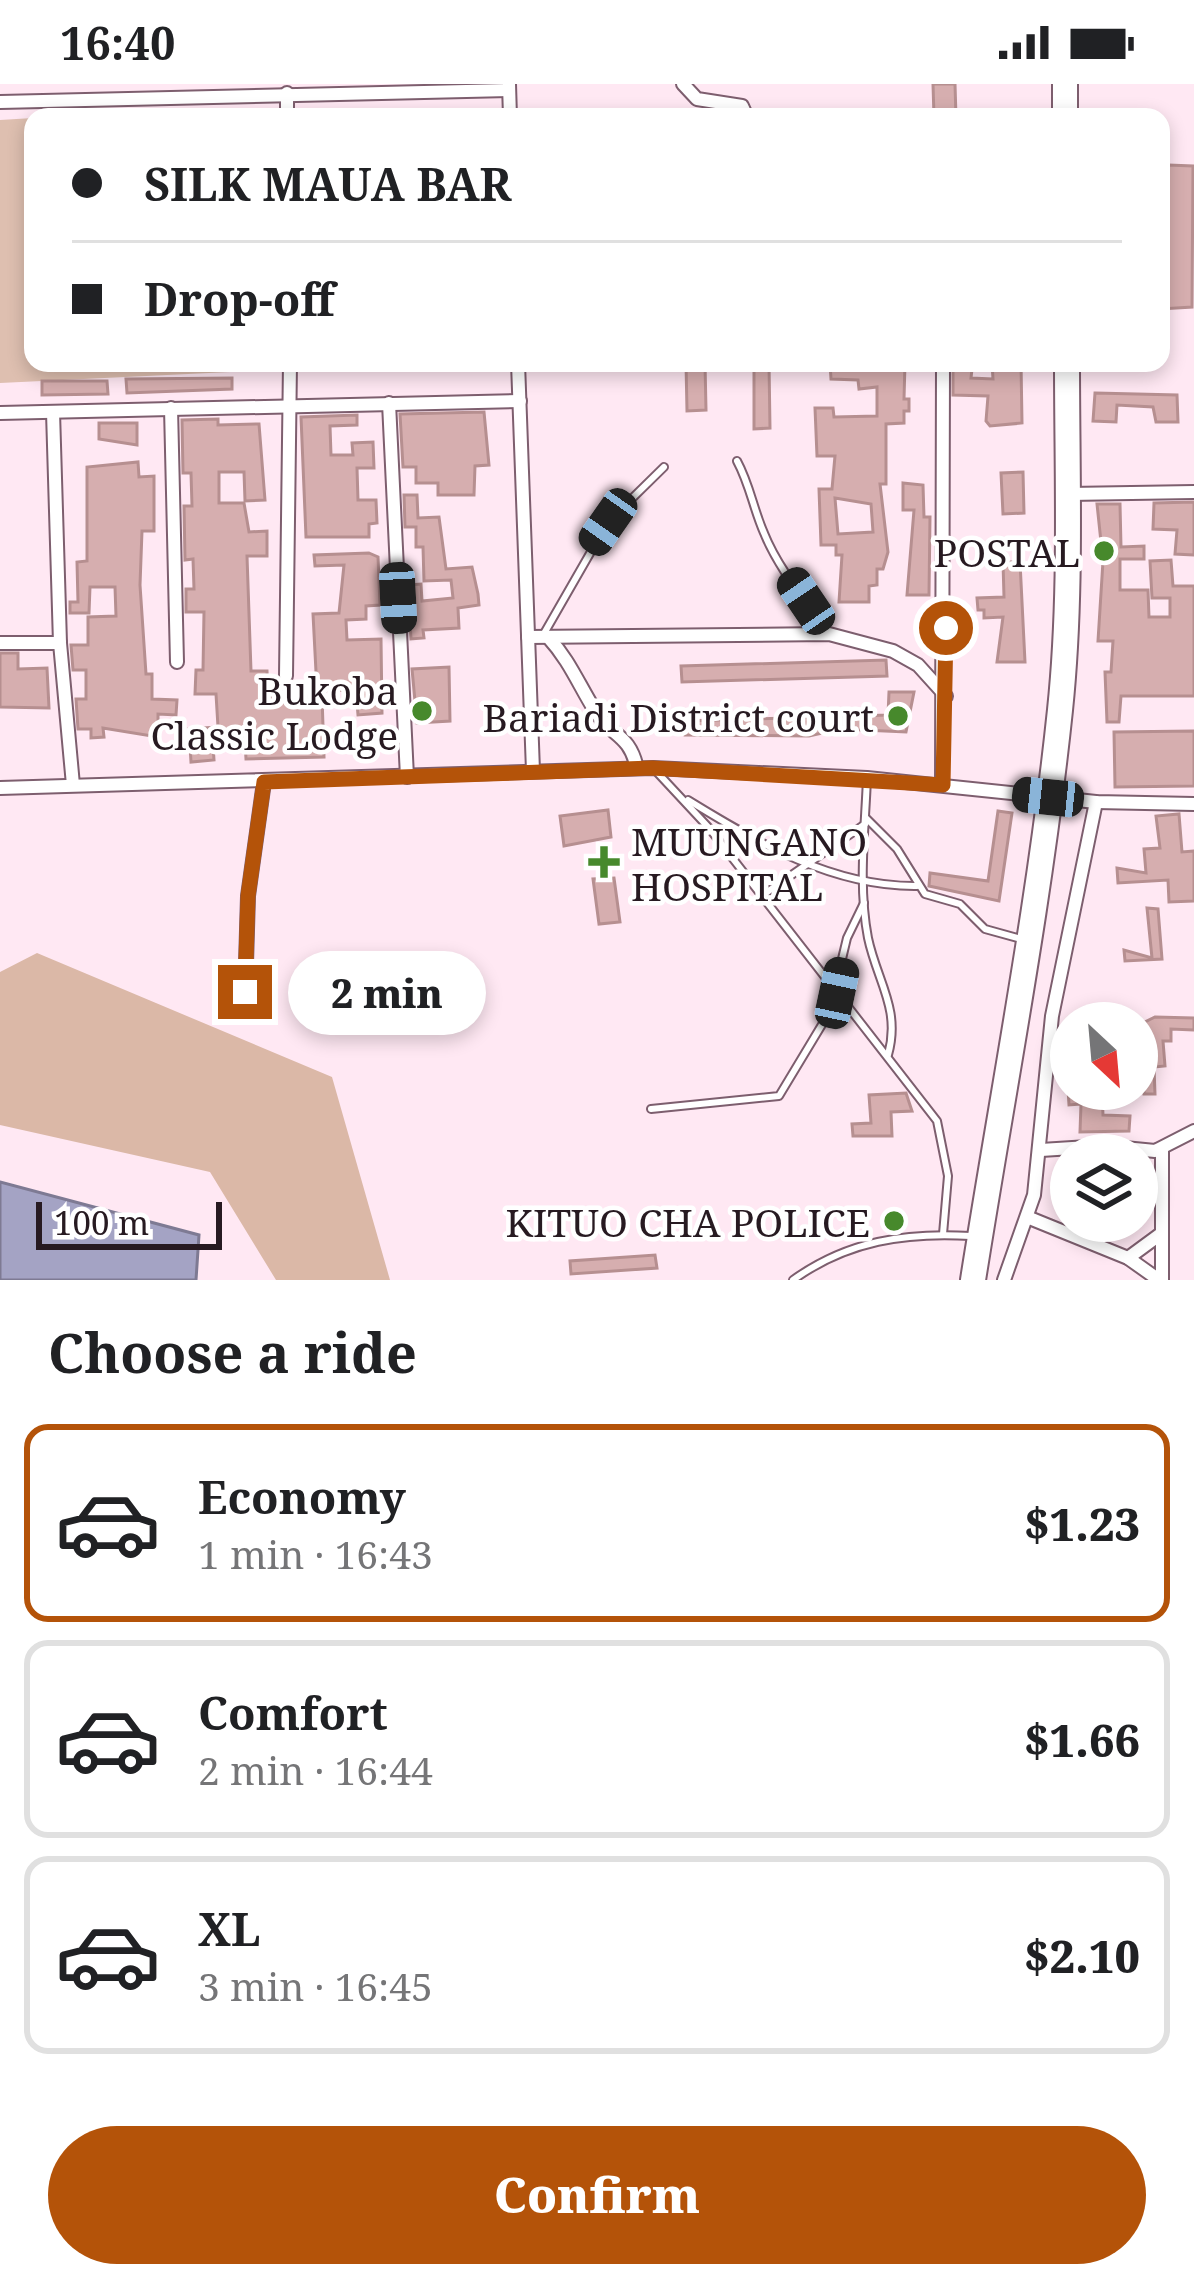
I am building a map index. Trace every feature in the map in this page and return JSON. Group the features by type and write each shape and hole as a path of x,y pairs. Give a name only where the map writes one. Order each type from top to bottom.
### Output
{"highway":[{"path":"973,1280 1030,941 1048,797 1066,614 1066,372"}],"street":[{"path":"77,84 78,100"},
{"path":"683,84 697,99 743,108"},
{"path":"0,102 381,87 509,87"},
{"path":"286,93 287,108"},
{"path":"286,676 290,372"},
{"path":"518,372 539,637 533,771"},
{"path":"943,372 943,785"},
{"path":"0,413 520,400"},
{"path":"389,403 407,777"},
{"path":"171,408 177,662"},
{"path":"53,412 61,643 73,785"},
{"path":"1067,494 1194,492"},
{"path":"539,637 829,634 892,650 917,665 946,696"},
{"path":"539,637 572,664 602,722 628,739 645,768"},
{"path":"0,643 61,643"},
{"path":"0,788 645,768 867,778 1096,802 1194,804"},
{"path":"245,998 248,896 264,782"},
{"path":"1004,1280 1027,1217 1041,1150 1052,1016 1096,802"},
{"path":"1041,1150 1162,1149 1194,1131"},
{"path":"1160,1280 1162,1149"},
{"path":"1027,1217 1128,1258 1160,1280"},
{"path":"1128,1258 1162,1233"}],"lane":[{"path":"736,461 754,492 762,530 829,634"},
{"path":"539,637 608,522 664,467"},
{"path":"645,768 684,798 807,864 864,882 917,886"},
{"path":"867,778 864,903 868,940 894,1016 888,1055"},
{"path":"684,798 937,1121 945,1145 943,1234"},
{"path":"760,897 865,821"},
{"path":"865,821 897,849 917,886 930,897 960,904 985,929 1030,941"},
{"path":"651,1109 779,1096 837,993 847,938 864,903"},
{"path":"793,1280 826,1258 875,1240 943,1234 980,1237"}],"shaded area":[{"path":"24,119 24,372 228,372 0,383 0,120"},
{"path":"37,953 332,1077 390,1280 276,1280 210,1172 0,1125 0,972"}],"water":[{"path":"0,1182 199,1235 196,1280 0,1280"}],"building":[{"path":"933,84 955,84 956,108 934,108"},
{"path":"1170,165 1193,166 1192,307 1170,308"},
{"path":"686,372 705,372 706,410 687,411"},
{"path":"754,372 769,372 770,428 754,429"},
{"path":"831,372 905,372 904,399 909,399 909,411 904,411 904,423 886,424 886,484 880,484 888,552 883,569 877,569 877,585 869,586 869,602 839,602 842,555 836,555 836,545 821,545 819,489 832,489 835,456 817,456 815,408 833,408 834,417 877,416 877,387 859,389 858,380 831,379","holes":["835,498 871,504 873,532 838,534"]},
{"path":"953,372 993,379 993,372 1021,372 1022,423 990,426 986,421 988,396 953,395"},
{"path":"232,378 232,389 127,393 126,379"},
{"path":"42,381 107,381 108,394 42,395"},
{"path":"1095,393 1177,395 1178,422 1156,422 1153,407 1117,405 1116,422 1093,421"},
{"path":"484,412 489,465 475,466 474,495 438,495 438,483 416,483 416,467 403,467 400,414"},
{"path":"357,415 357,425 330,426 331,455 353,455 352,443 373,442 374,468 357,468 358,500 376,500 377,523 369,524 369,537 306,537 301,417"},
{"path":"218,419 218,425 259,424 265,500 245,501 244,472 219,472 219,503 244,503 249,532 267,531 267,556 247,556 251,671 267,671 268,697 322,696 324,757 246,759 245,742 213,745 214,760 191,762 189,729 218,727 216,694 195,694 196,670 203,670 204,612 186,612 186,589 194,589 193,559 185,560 184,506 192,506 191,473 183,473 182,420"},
{"path":"99,423 137,423 137,445 99,439"},
{"path":"138,462 139,477 154,476 154,531 142,531 146,674 152,674 152,699 177,700 176,715 158,714 158,737 103,728 104,737 91,738 91,729 78,729 76,699 86,699 86,670 73,670 71,645 88,645 88,617 116,616 115,587 90,587 89,613 70,613 70,602 78,602 77,562 87,561 87,467"},
{"path":"1023,472 1024,513 1003,514 1001,473"},
{"path":"903,483 923,485 924,517 930,517 929,595 907,595 914,510 903,510"},
{"path":"404,495 417,495 418,518 439,517 446,569 472,567 478,594 479,605 458,608 459,628 423,630 424,638 411,639 408,585 421,584 422,601 453,598 451,580 424,581 423,547 416,547 416,527 405,527"},
{"path":"1194,502 1194,555 1175,554 1177,530 1153,529 1154,503"},
{"path":"1097,504 1120,504 1121,547 1144,546 1144,559 1120,559 1120,590 1148,590 1149,617 1170,617 1170,598 1152,598 1150,561 1171,560 1173,586 1194,586 1194,696 1121,696 1119,722 1107,722 1105,672 1111,672 1113,641 1098,641 1103,561"},
{"path":"369,553 378,557 380,605 366,606 366,619 346,620 347,640 381,639 382,713 358,715 356,690 317,691 313,614 339,613 344,565 315,566 314,555"},
{"path":"1003,562 1020,562 1025,662 997,662 1003,617 984,618 984,610 978,610 977,598 1004,597"},
{"path":"0,653 18,653 18,669 47,668 49,708 0,707"},
{"path":"886,660 887,676 682,682 681,666"},
{"path":"449,667 450,721 417,723 412,669"},
{"path":"889,692 914,692 906,732 840,729 809,736 685,735 684,721 888,715"},
{"path":"1194,731 1194,786 1115,787 1114,732"},
{"path":"608,810 611,837 564,846 560,816"},
{"path":"998,811 1012,813 999,901 929,886 930,873 988,881"},
{"path":"1179,814 1182,852 1194,851 1194,901 1169,902 1168,880 1118,883 1117,868 1146,873 1144,849 1160,848 1156,816"},
{"path":"614,878 620,922 599,924 593,879"},
{"path":"1147,908 1158,909 1162,959 1125,961 1124,950 1152,958"},
{"path":"1158,1017 1194,1018 1194,1030 1171,1029 1171,1041 1163,1041 1165,1066 1158,1067"},
{"path":"906,1093 912,1111 891,1112 892,1136 853,1136 852,1124 871,1123 869,1095"},
{"path":"1081,1110 1130,1116 1129,1131 1080,1132"},
{"path":"655,1255 657,1268 571,1274 570,1261"}],"place":[{"name":"POSTAL","path":"1104,551"},
{"name":"Bukoba Classic Lodge","path":"422,711"},
{"name":"Bariadi District court","path":"898,716"},
{"name":"MUUNGANO HOSPITAL","path":"604,862"},
{"name":"KITUO CHA POLICE","path":"894,1221"}],"route":[{"path":"245,992 248,896 264,782 652,768 943,785 946,628"}]}
